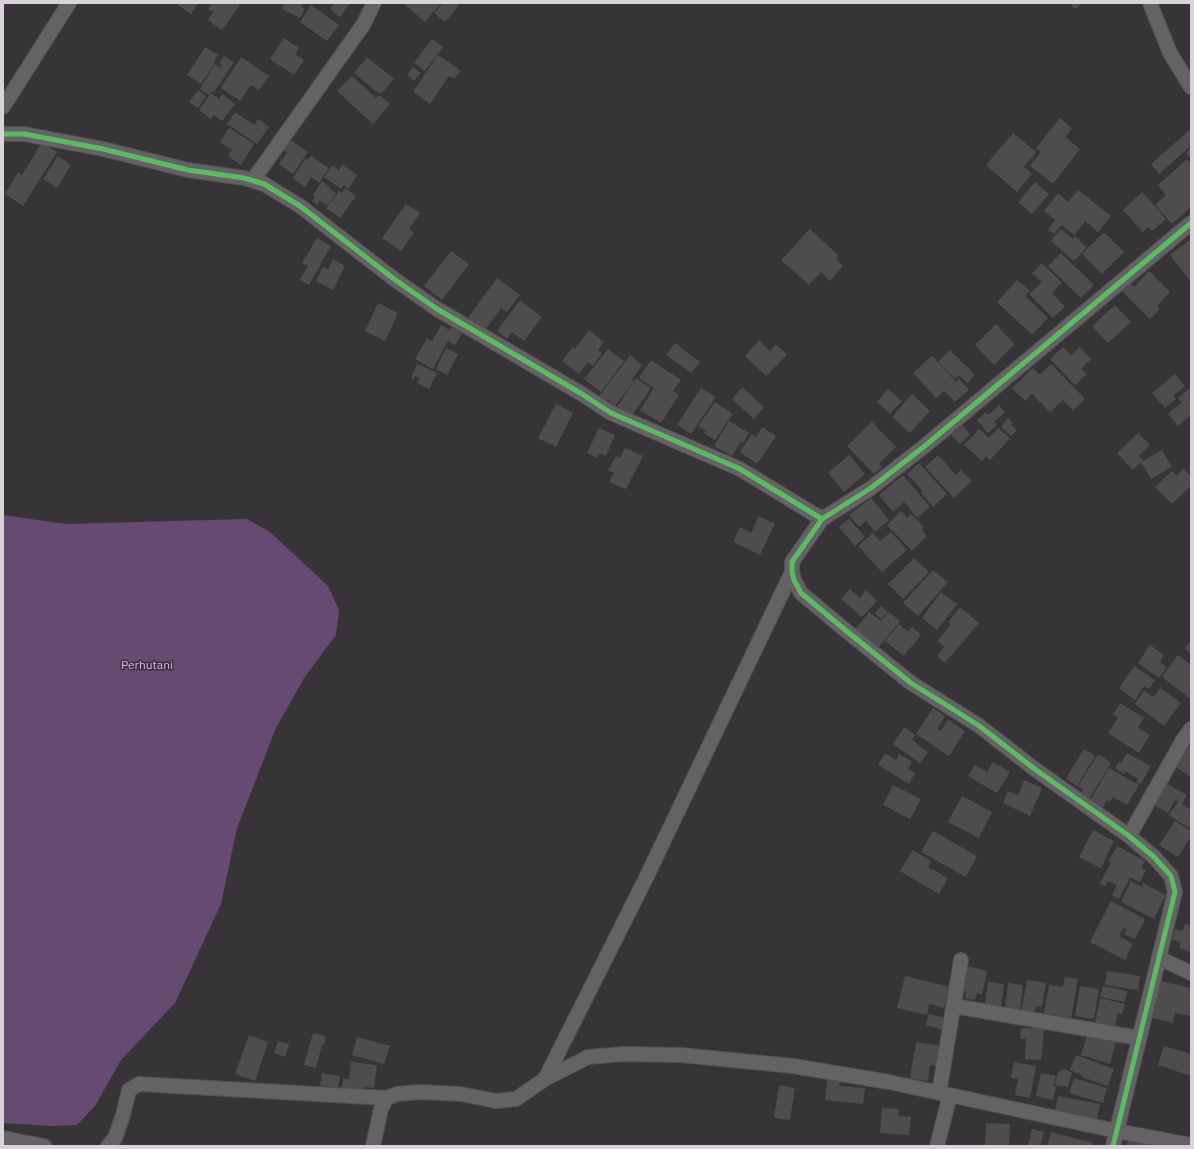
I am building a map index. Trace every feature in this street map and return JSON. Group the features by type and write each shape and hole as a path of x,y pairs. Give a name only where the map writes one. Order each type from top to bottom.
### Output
{"street":[{"path":"3,107 69,3"},
{"path":"253,180 363,25 374,3"},
{"path":"1150,3 1170,54 1191,87"},
{"path":"3,134 24,134 103,149 188,170 244,178 264,184 300,206 394,279 437,310 582,394 611,414 740,469 822,519"},
{"path":"1113,1146 1175,892 1171,876 1154,857 1129,836 1036,770 978,725 911,683 801,593 794,580 792,562 822,519 871,488 926,445 1191,223"},
{"path":"545,1080 646,878 792,572"},
{"path":"1129,836 1182,740 1191,729"},
{"path":"1159,958 1191,973"},
{"path":"937,1146 945,1094 954,1006 961,960"},
{"path":"954,1006 1139,1038"},
{"path":"108,1146 115,1138 123,1115 129,1090 139,1084 387,1098 397,1094 420,1092 461,1094 496,1101 516,1099 545,1080 588,1057 624,1054 681,1055 793,1066 889,1082 1117,1131 1191,1145"},
{"path":"373,1146 381,1109 387,1098"},
{"path":"3,1138 44,1146"}],"green space":[{"name":"Perhutani","path":"3,515 65,524 247,519 270,532 328,586 339,610 336,635 304,678 276,728 237,828 221,904 175,1003 121,1060 95,1106 77,1125 51,1126 3,1123"}],"building":[{"path":"175,3 198,3 191,14"},
{"path":"212,3 237,3 240,5 222,30 208,20 213,12 208,9"},
{"path":"285,3 304,3 301,7 305,9 300,18 282,9"},
{"path":"334,3 350,3 340,17 330,9"},
{"path":"403,3 441,3 425,22"},
{"path":"443,3 457,3 459,5 445,22 434,13"},
{"path":"1070,3 1082,3 1075,9"},
{"path":"311,5 339,25 327,41 300,22"},
{"path":"284,38 299,48 295,54 304,60 294,75 270,59"},
{"path":"432,39 443,47 425,71 414,63"},
{"path":"205,47 218,55 214,62 215,63 201,84 187,75"},
{"path":"438,55 461,71 454,79 449,76 430,104 413,92"},
{"path":"224,56 234,62 214,92 212,91 209,95 200,89 215,64 220,68 222,65 219,63"},
{"path":"241,57 269,76 259,90 251,85 240,101 221,88"},
{"path":"367,57 394,79 381,94 354,73"},
{"path":"413,67 421,73 414,81 407,75"},
{"path":"352,76 376,98 379,95 390,104 373,124 337,91"},
{"path":"198,90 206,96 198,108 189,102"},
{"path":"211,93 219,99 222,94 235,104 222,121 214,115 211,119 199,110"},
{"path":"235,112 254,125 258,119 269,127 257,144 227,124"},
{"path":"1060,118 1072,128 1065,137 1080,149 1053,184 1030,166 1041,152 1036,148"},
{"path":"229,128 254,144 241,165 228,156 232,150 220,142"},
{"path":"1191,129 1191,146 1159,174 1151,164"},
{"path":"1013,133 1036,152 1024,167 1032,174 1017,192 986,165"},
{"path":"288,138 308,152 293,174 279,164 287,153 281,148"},
{"path":"42,142 57,152 23,206 5,194 18,172 22,175"},
{"path":"1191,148 1191,159 1186,153"},
{"path":"58,156 71,165 57,188 43,179"},
{"path":"311,156 329,168 319,183 311,177 305,187 293,178 306,158 308,160"},
{"path":"1187,159 1191,164 1191,207 1172,224 1155,205 1166,195 1158,185"},
{"path":"332,165 339,170 342,165 357,175 348,189 344,185 341,189 324,177"},
{"path":"322,181 336,193 327,206 320,201 317,205 312,201 315,197 313,195"},
{"path":"1035,182 1049,194 1032,214 1018,202"},
{"path":"345,188 356,196 340,218 326,208 339,191 342,193"},
{"path":"1078,190 1111,216 1098,232 1085,221 1074,235 1062,225 1054,234 1048,229 1055,220 1044,211 1058,193 1068,202"},
{"path":"1142,192 1166,219 1152,231 1148,227 1143,232 1123,210"},
{"path":"406,204 420,213 409,229 414,233 401,251 382,238"},
{"path":"810,229 839,256 836,259 843,266 830,281 821,272 809,285 781,260"},
{"path":"1061,229 1073,239 1075,236 1087,247 1074,261 1051,241"},
{"path":"1104,232 1124,252 1102,274 1082,254"},
{"path":"317,238 331,246 309,285 300,280 308,266 302,263"},
{"path":"1191,239 1191,282 1170,255"},
{"path":"451,251 469,264 442,300 424,286"},
{"path":"1061,253 1094,285 1081,298 1048,266"},
{"path":"333,259 345,266 333,290 316,281 323,267 328,269"},
{"path":"1042,263 1062,283 1052,293 1065,307 1053,318 1029,294 1042,282 1032,273"},
{"path":"1149,271 1170,292 1157,306 1160,309 1150,319 1120,289 1128,281 1134,287"},
{"path":"497,278 520,295 507,312 501,308 485,330 468,318"},
{"path":"1017,280 1030,291 1025,296 1048,318 1032,335 997,302"},
{"path":"520,300 542,317 524,341 512,332 507,339 497,331"},
{"path":"378,303 398,313 385,341 365,331"},
{"path":"1115,305 1131,322 1108,343 1092,326"},
{"path":"996,324 1015,344 994,365 975,345"},
{"path":"441,325 449,330 451,327 462,333 455,345 448,341 433,369 415,359 427,338 432,341"},
{"path":"589,330 604,342 598,350 602,353 593,366 588,362 579,374 562,361 573,347 575,349"},
{"path":"759,340 770,351 776,344 787,355 766,376 745,356"},
{"path":"675,343 700,362 691,373 666,355"},
{"path":"1063,347 1071,355 1080,347 1091,359 1081,369 1087,374 1075,385 1050,359"},
{"path":"446,348 458,354 447,375 436,369"},
{"path":"608,349 624,361 601,392 584,379"},
{"path":"950,350 975,375 967,383 959,375 955,379 938,362"},
{"path":"630,355 642,365 632,379 634,381 615,406 608,400 604,404 597,399"},
{"path":"932,356 956,382 959,379 969,390 955,402 944,391 936,398 913,373"},
{"path":"651,360 681,380 673,391 679,395 661,423 640,410 654,388 639,378"},
{"path":"417,364 437,373 429,389 417,383 420,378 415,376 413,379 411,378"},
{"path":"1051,364 1085,399 1073,410 1063,400 1050,412 1032,394 1025,401 1012,388 1033,368 1040,375"},
{"path":"1175,374 1185,386 1173,396 1176,399 1165,408 1152,393"},
{"path":"636,378 651,388 631,417 617,407"},
{"path":"742,387 764,407 754,419 732,399"},
{"path":"1191,387 1191,415 1178,426 1168,414 1182,402 1178,398"},
{"path":"701,388 716,397 691,434 677,425"},
{"path":"888,389 902,401 890,414 877,402"},
{"path":"912,394 930,411 910,433 892,417"},
{"path":"715,402 733,414 715,440 704,433 706,431 698,426"},
{"path":"556,404 573,413 556,447 538,438"},
{"path":"999,405 1005,412 994,422 997,425 988,433 977,420 986,412 988,415"},
{"path":"1008,418 1013,423 1011,425 1017,430 1011,436 1001,427"},
{"path":"729,421 749,433 743,443 741,441 732,456 714,446"},
{"path":"872,422 896,447 879,464 882,467 874,474 847,446"},
{"path":"962,425 970,434 960,444 951,435"},
{"path":"762,427 776,436 757,464 740,452 752,434 756,437"},
{"path":"599,428 615,435 606,456 599,453 597,458 587,453"},
{"path":"998,428 1010,438 990,460 986,456 982,461 964,445 979,429 989,438"},
{"path":"1138,433 1150,445 1139,456 1143,460 1133,470 1117,453"},
{"path":"625,448 643,456 626,489 609,482 614,473 608,470 616,456 620,458"},
{"path":"1162,450 1172,467 1151,479 1141,462"},
{"path":"849,455 865,474 844,492 828,473"},
{"path":"938,455 956,475 961,470 972,481 954,498 925,467"},
{"path":"919,463 947,494 933,507 921,493 923,491 907,474"},
{"path":"1183,469 1191,476 1191,486 1172,504 1155,487 1172,471 1177,476"},
{"path":"903,475 930,507 917,518 904,502 893,512 879,495"},
{"path":"871,498 889,520 875,532 866,521 859,527 849,515"},
{"path":"901,511 907,518 911,514 924,527 922,530 927,536 912,551 887,525"},
{"path":"759,516 775,524 760,555 733,542 740,527 751,533"},
{"path":"849,519 865,537 855,546 839,527"},
{"path":"891,532 907,550 882,572 858,546 873,533 880,541"},
{"path":"914,558 929,572 903,599 888,584"},
{"path":"933,570 948,582 918,616 903,603"},
{"path":"850,589 860,598 866,590 877,601 862,617 841,599"},
{"path":"941,592 957,604 937,630 922,618"},
{"path":"881,606 888,612 881,619 875,613"},
{"path":"960,607 979,623 945,663 937,656 944,647 937,641 951,624 948,622"},
{"path":"869,612 881,621 889,612 900,621 878,648 855,630"},
{"path":"899,624 908,632 912,627 921,635 904,656 885,641"},
{"path":"1191,641 1191,654 1185,648"},
{"path":"1150,645 1164,655 1160,662 1167,667 1159,678 1138,663"},
{"path":"1178,655 1191,665 1191,696 1189,698 1162,677"},
{"path":"1134,666 1155,680 1149,689 1144,686 1135,700 1119,688"},
{"path":"1160,688 1181,703 1164,726 1135,704 1144,690 1153,697"},
{"path":"1120,703 1144,718 1138,728 1150,735 1139,753 1108,733 1118,718 1113,714"},
{"path":"933,708 945,716 937,729 941,731 948,720 965,731 949,756 916,734"},
{"path":"904,727 915,735 912,740 928,752 920,763 893,744"},
{"path":"1189,746 1191,747 1191,777 1176,767"},
{"path":"1084,749 1095,756 1077,786 1066,779"},
{"path":"885,753 896,760 899,754 912,762 908,769 915,773 909,784 878,765"},
{"path":"1127,753 1151,766 1141,784 1136,782 1138,779 1125,771 1124,774 1115,768 1119,762 1121,763"},
{"path":"1098,754 1111,763 1087,802 1079,796 1083,789 1078,786"},
{"path":"993,762 1010,772 997,793 968,776 975,765 987,772"},
{"path":"1109,768 1139,785 1127,805 1113,797 1110,802 1107,800 1102,809 1089,802"},
{"path":"1024,780 1042,788 1030,816 1003,803 1008,791 1018,795"},
{"path":"1166,783 1187,795 1182,804 1191,810 1191,829 1169,815 1178,801 1175,800 1168,813 1154,805"},
{"path":"893,785 921,799 910,819 883,805"},
{"path":"962,796 992,812 979,838 948,822"},
{"path":"1175,821 1191,831 1191,836 1178,857 1159,845"},
{"path":"1093,830 1114,841 1101,868 1079,857"},
{"path":"933,831 977,856 966,877 921,852"},
{"path":"1117,846 1145,861 1141,868 1146,870 1140,882 1130,877 1119,899 1112,895 1117,885 1108,881 1105,886 1100,883 1111,863 1108,862"},
{"path":"913,850 931,861 928,867 948,878 939,894 900,871"},
{"path":"1131,881 1142,887 1143,883 1166,895 1154,919 1121,902"},
{"path":"1111,901 1145,919 1135,939 1124,934 1127,929 1123,928 1119,936 1133,944 1125,960 1090,942"},
{"path":"1185,924 1191,925 1191,952 1179,948 1181,942 1172,940 1175,929 1183,931"},
{"path":"966,966 987,971 982,995 977,993 975,1000 965,998 966,992 961,990"},
{"path":"1107,971 1140,976 1138,990 1105,985"},
{"path":"905,976 950,987 944,1008 929,1004 927,1015 897,1008"},
{"path":"1065,977 1078,979 1071,1018 1044,1013 1049,985 1063,987"},
{"path":"1027,980 1046,983 1042,1007 1036,1006 1034,1016 1021,1014"},
{"path":"1160,981 1191,988 1190,1016 1175,1013 1173,1023 1152,1018"},
{"path":"988,982 1004,984 1001,1007 985,1005"},
{"path":"1008,983 1023,985 1020,1010 1005,1008"},
{"path":"1080,986 1099,989 1094,1019 1075,1016"},
{"path":"1103,986 1127,991 1125,1002 1100,997"},
{"path":"1100,998 1125,1004 1122,1015 1118,1013 1113,1033 1094,1028"},
{"path":"929,1014 945,1018 943,1030 926,1025"},
{"path":"1021,1028 1044,1029 1041,1060 1025,1059 1026,1039 1020,1039"},
{"path":"1089,1030 1117,1038 1110,1064 1081,1055"},
{"path":"313,1033 326,1036 316,1068 304,1065"},
{"path":"249,1035 268,1042 255,1081 235,1074"},
{"path":"357,1037 390,1046 384,1064 352,1055"},
{"path":"278,1041 289,1044 285,1057 274,1053"},
{"path":"916,1042 944,1046 941,1067 930,1065 928,1081 910,1078"},
{"path":"1164,1046 1191,1054 1191,1076 1158,1065"},
{"path":"1076,1055 1114,1069 1108,1086 1082,1077 1082,1075 1070,1070"},
{"path":"351,1062 377,1065 374,1088 364,1087 363,1096 341,1093 343,1079 349,1079"},
{"path":"1014,1062 1036,1066 1030,1098 1015,1095 1018,1079 1011,1078"},
{"path":"1064,1069 1072,1073 1068,1087 1055,1085 1058,1072"},
{"path":"322,1073 340,1076 338,1088 320,1085"},
{"path":"1041,1073 1056,1076 1053,1086 1056,1087 1053,1100 1036,1096"},
{"path":"1074,1078 1107,1088 1103,1103 1069,1093"},
{"path":"827,1079 840,1081 839,1086 865,1088 863,1104 825,1100"},
{"path":"779,1085 795,1088 790,1120 774,1118"},
{"path":"1058,1096 1100,1104 1096,1124 1054,1116"},
{"path":"882,1108 899,1109 898,1116 911,1117 909,1135 880,1133"},
{"path":"986,1123 1010,1124 1009,1146 985,1145"},
{"path":"1032,1129 1044,1132 1040,1146 1028,1146"},
{"path":"1051,1132 1093,1143 1092,1146 1047,1146"},
{"path":"1128,1138 1158,1143 1157,1146 1127,1146"}],"cycle path":[{"path":"3,134 24,134 103,149 188,170 244,178 264,184 300,206 394,279 437,309 582,394 611,413 740,469 822,519"},
{"path":"1113,1146 1175,892 1171,876 1154,857 1129,836 1036,770 978,725 911,683 844,629 801,593 794,580 792,562 822,519 871,488 926,445 1191,223"}]}
